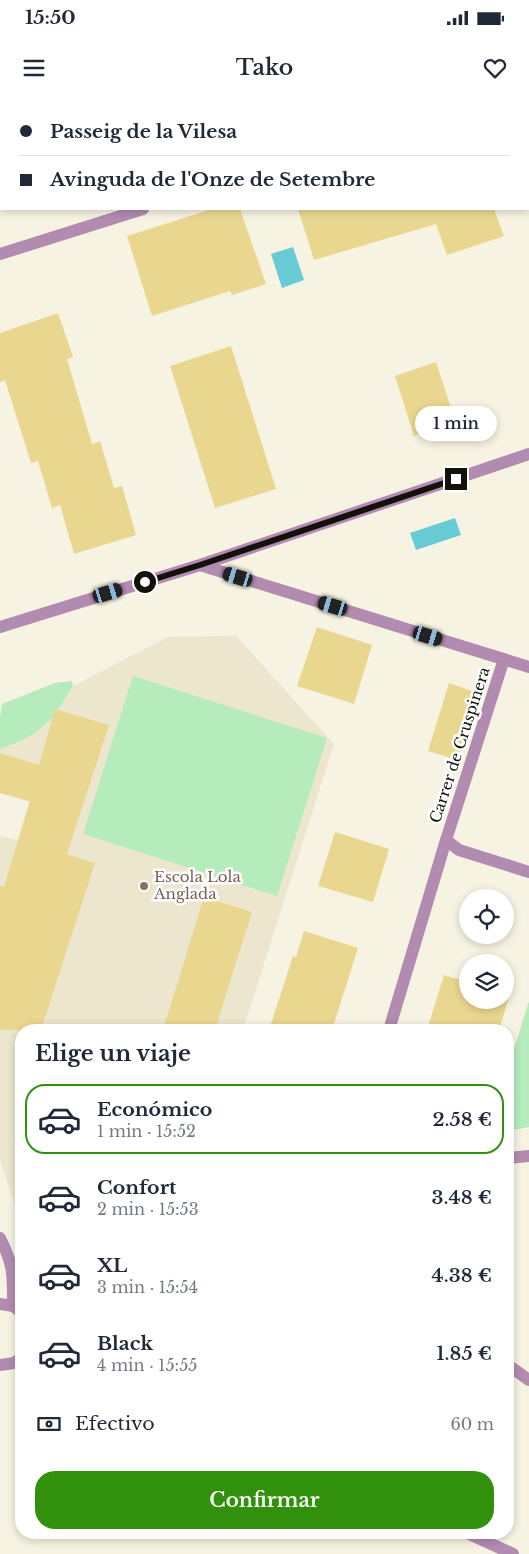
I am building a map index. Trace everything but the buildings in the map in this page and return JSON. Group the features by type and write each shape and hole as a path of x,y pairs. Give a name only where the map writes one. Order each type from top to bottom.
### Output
{"street":[{"path":"0,254 140,210"},
{"path":"0,627 200,565 529,454"},
{"path":"200,565 529,667"},
{"name":"Carrer de Cruspinera","path":"504,659 446,840 459,850 529,872"},
{"path":"391,1024 446,840"},
{"path":"514,1157 529,1156"},
{"path":"0,1238 8,1254 15,1279"},
{"path":"0,1304 15,1308"},
{"path":"0,1365 15,1361"},
{"path":"514,1369 529,1380"},
{"path":"480,1539 513,1554"}],"shaded area":[{"name":"Escola Lola Anglada","path":"236,636 334,744 245,1024 15,1024 15,1206 0,1160 0,836 18,840 29,802 0,793 0,749 13,745 40,730 59,710 73,686 168,637"}],"green space":[{"path":"133,676 327,738 277,896 83,834"},
{"path":"72,681 73,686 66,698 44,726 25,739 0,749 2,704 55,683"},
{"path":"529,1001 529,1127 514,1130 514,1049"}],"water":[{"path":"293,247 304,280 282,288 271,254"},
{"path":"455,518 461,535 416,550 410,533"}],"place":[{"name":"Escola Lola Anglada","path":"144,886"}],"route":[{"path":"145,582 456,479"}]}
